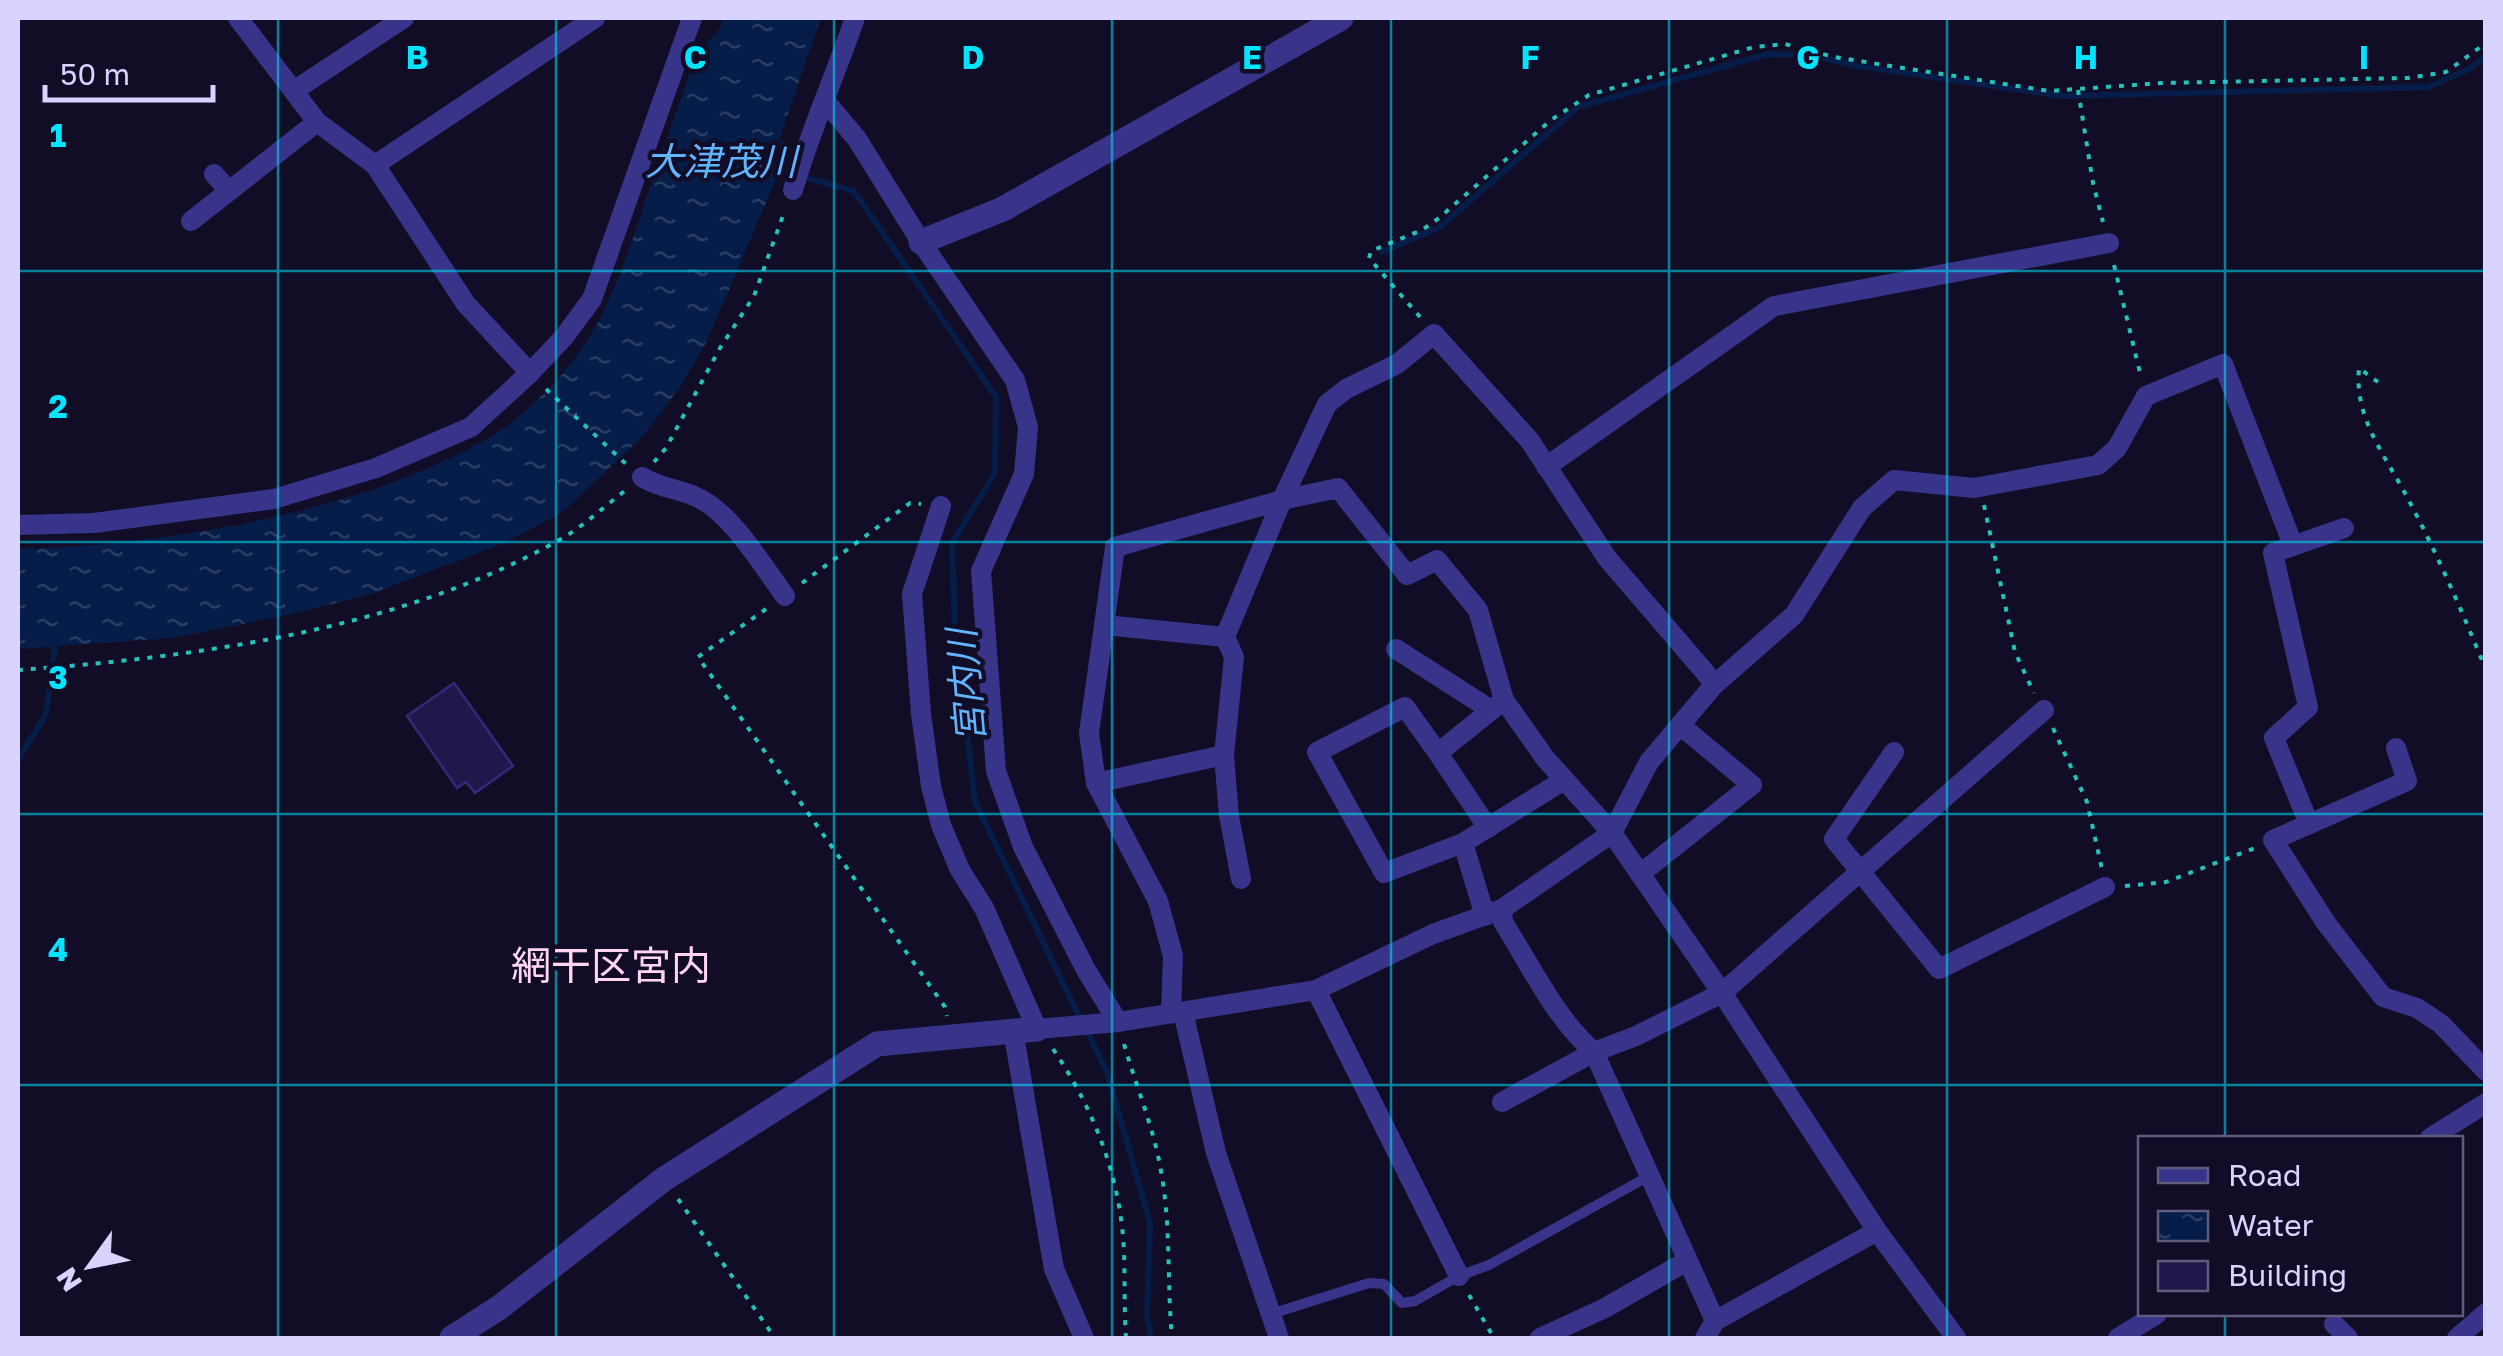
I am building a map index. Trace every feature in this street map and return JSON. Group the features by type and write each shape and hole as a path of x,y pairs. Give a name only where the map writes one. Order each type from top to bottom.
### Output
{"street":[{"path":"238,18 318,122 375,166 466,304 535,378"},
{"path":"296,90 404,18"},
{"path":"375,166 595,18"},
{"path":"672,18 685,39"},
{"path":"18,525 94,522 274,499 376,468 471,427 535,378 592,299 692,18"},
{"path":"793,190 807,142 826,102 855,18"},
{"path":"921,242 1003,209 1341,18"},
{"path":"826,102 857,139 1015,380 1028,427 1024,474 981,572 996,772 1023,846 1086,970 1118,1022"},
{"path":"190,221 318,122"},
{"path":"214,174 228,191"},
{"path":"1546,467 1774,306 2109,243"},
{"path":"1240,879 1224,755 1234,657 1225,638 1327,404 1346,388 1397,364 1434,334 1530,441 1606,558 1715,684"},
{"path":"452,1338 500,1307 664,1179 877,1044 1118,1022 1316,990 1433,934 1494,913 1612,833 1649,762 1715,684 1794,614 1862,508 1894,480 1974,488 2098,465 2117,448 2146,396 2223,364 2293,546"},
{"path":"638,474 657,487 696,496 721,512 785,596"},
{"path":"1278,1338 1216,1153 1177,1012 1173,956 1158,901 1096,783 1089,732 1116,548 1282,500 1338,488 1407,575 1437,560 1478,610 1498,705"},
{"path":"941,506 912,594 920,714 932,786 960,870 984,908 1025,1030 1054,1268 1084,1338"},
{"path":"2309,824 2274,738 2308,707 2273,552 2344,528"},
{"path":"1104,625 1225,638"},
{"path":"1396,649 1498,705 1612,833 1722,992 1876,1231 1956,1338"},
{"path":"1438,753 1498,705"},
{"path":"1488,828 1405,708 1316,752 1384,873 1463,844 1564,780"},
{"path":"1502,1102 1594,1052 1636,1036 1722,992 2044,710"},
{"path":"1640,874 1752,785 1680,725"},
{"path":"2396,748 2407,781 2272,840 2326,923 2383,996 2417,1008 2441,1024 2486,1071"},
{"path":"1894,752 1834,839 1939,969 2104,888"},
{"path":"1096,783 1224,755"},
{"path":"1463,844 1494,913 1575,1035 1594,1052 1687,1261 1710,1330 1876,1231"},
{"path":"1316,990 1459,1276"},
{"path":"2434,1136 2482,1110"},
{"path":"1540,1338 1604,1308 1687,1261"},
{"path":"2457,1338 2486,1312"},
{"path":"2118,1338 2154,1316"}],"lane":[{"path":"1271,1314 1369,1282 1384,1284 1402,1303 1415,1301 1459,1276 1489,1265 1648,1176"}],"path":[{"path":"1434,334 1369,258 1371,251 1422,230 1439,218 1576,103 1633,80 1754,47 1785,44 1834,57 2050,92 2162,82 2346,81 2446,72 2486,42"},
{"path":"18,670 204,650 370,617 497,572 568,534 666,448 720,348 754,296 793,190"},
{"path":"2378,382 2359,368 2357,387 2362,410 2378,448 2406,494 2486,670"},
{"path":"535,378 638,474"},
{"path":"941,506 910,503 698,657 945,1007 951,1035"},
{"path":"2104,888 2166,882 2272,840"},
{"path":"1118,1022 1162,1174 1170,1243 1172,1338"},
{"path":"1025,1030 1068,1072 1088,1108 1117,1192 1124,1252 1126,1338"},
{"path":"664,1179 775,1338"},
{"path":"1459,1276 1494,1338"}],"water":[{"name":"大津茂川","path":"724,18 821,18 779,140 791,144 707,341 680,387 642,437 563,512 504,543 371,594 292,614 172,638 18,649 18,549 199,532 324,505 440,463 492,436 527,410 571,364 600,319 623,265 695,58"}],"building":[{"path":"454,683 513,766 475,793 466,782 457,788 407,716"}],"waterway":[{"path":"1382,252 1440,227 1578,107 1768,54 1810,55 1858,66 2063,96 2428,87 2469,69 2486,56"},
{"name":"宮内川","path":"775,169 854,191 996,397 995,473 952,543 955,630 975,802 1081,1020"},
{"path":"18,760 46,714 56,640"},
{"name":"宮内川","path":"1087,1031 1107,1072 1150,1223 1147,1316 1151,1338"}],"district":[{"name":"網干区宮内","path":"611,965"}]}
